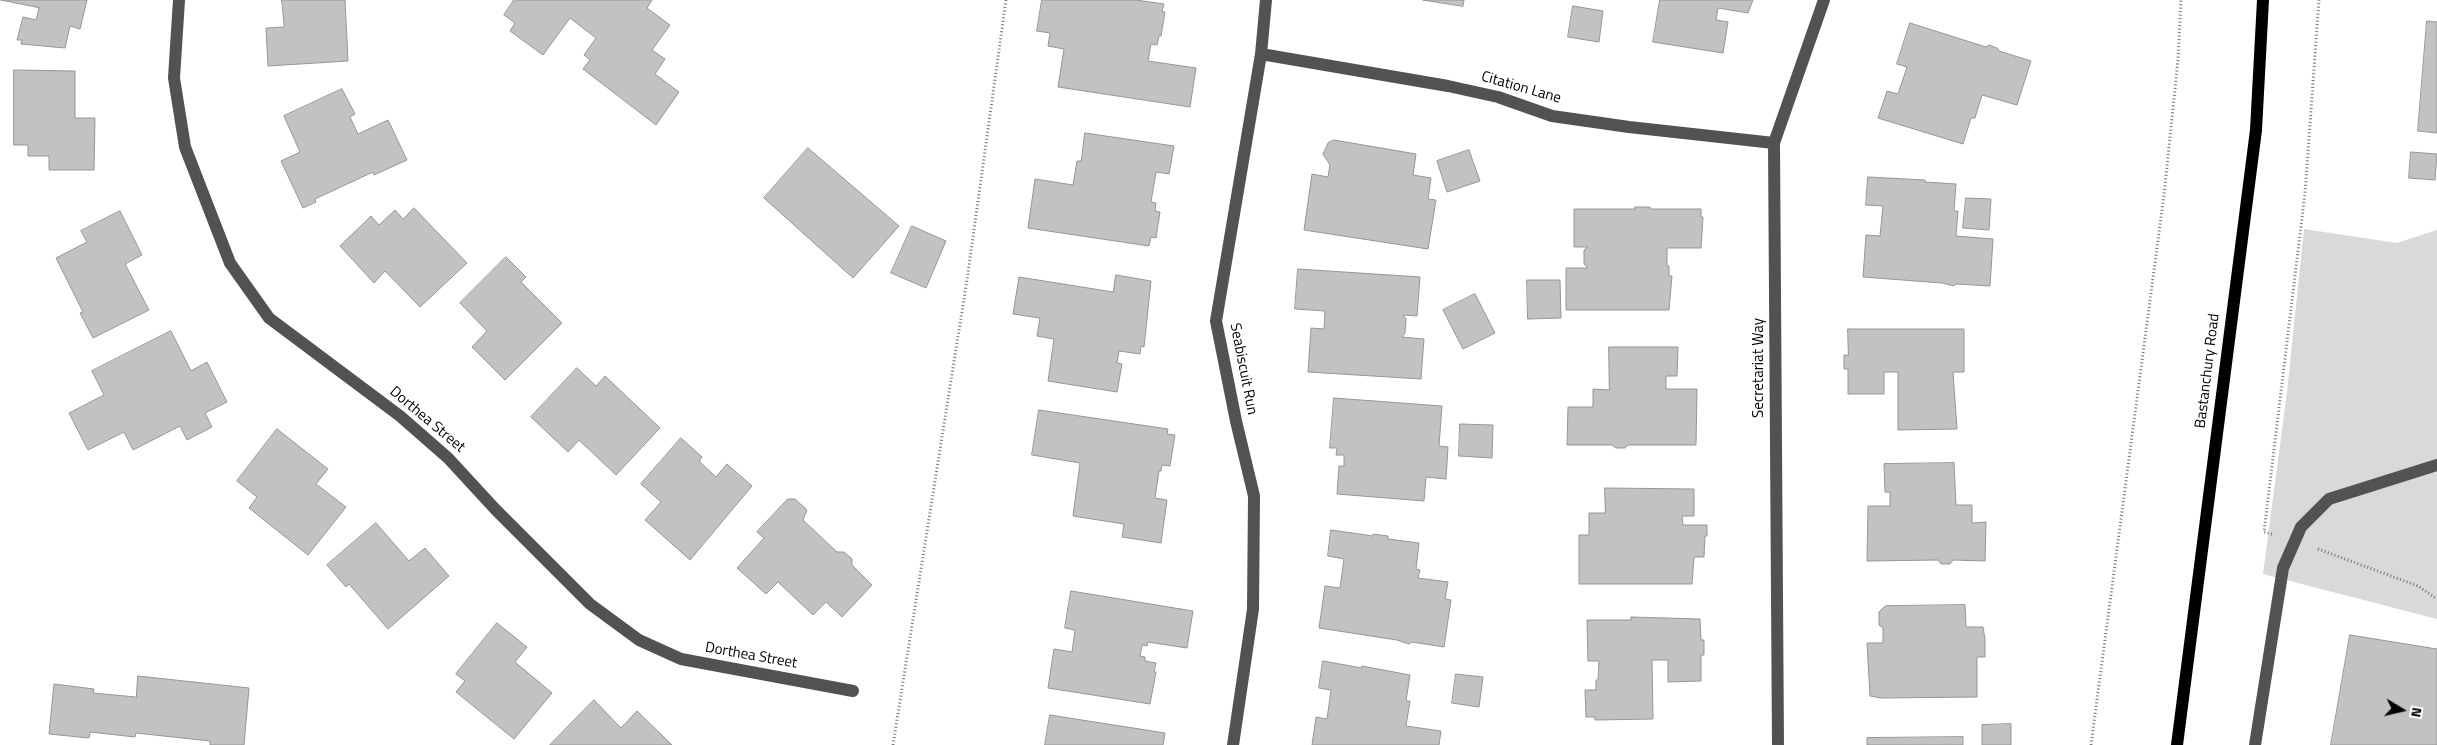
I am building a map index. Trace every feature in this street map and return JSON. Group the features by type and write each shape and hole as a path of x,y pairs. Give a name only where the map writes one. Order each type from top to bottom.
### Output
{"main road":[{"name":"Bastanchury Road","path":"2177,745 2256,130 2263,0"}],"street":[{"name":"Dorthea Street","path":"179,0 174,78 185,147 230,263 269,318 400,416 448,458 496,510 590,604 639,640 681,660 853,691"},
{"name":"Seabiscuit Run","path":"1233,745 1254,609 1254,496 1236,421 1216,320 1261,54 1266,0"},
{"name":"Secretariat Way","path":"1778,745 1774,143 1824,0"},
{"name":"Citation Lane","path":"1261,54 1456,88 1498,97 1552,116 1629,127 1774,143"},
{"path":"2255,745 2283,568 2302,526 2329,499 2437,465"}],"path":[{"path":"893,745 968,280 1006,0"},
{"path":"2091,745 2164,195 2178,60 2181,0"},
{"path":"2319,0 2305,193 2264,532 2295,540 2418,586 2437,599"}],"shaded area":[{"path":"2304,229 2397,243 2437,230 2437,619 2263,574 2287,392"}],"building":[{"path":"1,0 87,0 80,29 70,26 65,48 21,44 22,40 17,40 23,17 36,20 39,8"},
{"path":"282,0 345,0 348,61 268,66 266,28 284,27"},
{"path":"514,0 652,0 647,8 670,25 652,50 665,59 655,74 679,92 656,125 583,69 590,60 584,55 596,38 570,18 543,55 510,31 515,23 504,15"},
{"path":"1042,0 1136,0 1164,4 1162,12 1165,12 1161,36 1159,36 1157,45 1151,44 1148,61 1196,68 1190,107 1058,87 1064,49 1048,46 1050,33 1037,31"},
{"path":"1423,0 1464,0 1463,6"},
{"path":"1660,0 1753,0 1748,13 1718,8 1716,20 1728,22 1723,53 1653,42"},
{"path":"1573,6 1603,11 1599,42 1568,37"},
{"path":"2427,21 2437,22 2437,133 2418,131"},
{"path":"1910,23 1986,47 1989,45 1997,48 1999,51 2031,61 2017,105 1982,95 1975,118 1971,118 1963,144 1878,118 1887,91 1898,94 1907,67 1897,64"},
{"path":"14,70 75,71 75,118 95,118 94,170 49,170 49,156 28,156 28,145 14,145"},
{"path":"342,89 355,114 350,117 358,134 388,120 407,160 374,175 373,172 315,199 316,202 303,208 281,161 300,152 284,116"},
{"path":"1085,133 1174,146 1169,174 1156,172 1151,202 1156,203 1155,211 1160,212 1156,238 1151,237 1149,246 1028,228 1035,179 1073,185 1077,161 1081,161"},
{"path":"1334,140 1416,154 1413,175 1431,178 1428,199 1436,200 1428,249 1304,230 1312,174 1328,177 1330,165 1323,154 1328,143"},
{"path":"808,148 899,226 853,278 764,198"},
{"path":"1469,150 1480,181 1447,192 1437,161"},
{"path":"2411,152 2437,154 2435,180 2409,178"},
{"path":"1868,177 1925,180 1925,182 1956,184 1954,211 1958,211 1956,236 1993,239 1990,286 1956,284 1954,286 1942,283 1863,277 1866,235 1880,236 1883,206 1866,205"},
{"path":"1966,198 1991,199 1989,230 1963,228"},
{"path":"1635,207 1650,207 1650,209 1701,209 1701,217 1703,217 1701,248 1667,248 1667,266 1669,266 1669,276 1672,276 1669,310 1566,310 1566,268 1588,268 1584,264 1584,250 1588,247 1574,247 1574,209 1635,209"},
{"path":"414,208 467,263 420,307 385,271 374,283 340,246 371,216 379,225 395,210 403,219"},
{"path":"120,211 142,255 125,264 149,310 93,338 80,313 83,312 56,258 87,242 81,231"},
{"path":"912,226 946,241 926,288 891,273"},
{"path":"506,257 526,277 521,282 562,323 505,380 472,347 487,331 460,303"},
{"path":"1298,269 1420,277 1417,316 1403,315 1406,319 1405,333 1402,337 1424,339 1421,379 1308,372 1311,328 1324,329 1325,311 1295,309"},
{"path":"1116,275 1151,281 1144,347 1141,346 1140,354 1119,351 1117,363 1122,364 1117,392 1048,381 1054,339 1037,336 1040,318 1013,314 1019,277 1113,292"},
{"path":"1527,280 1560,280 1561,318 1528,319"},
{"path":"1475,294 1495,333 1463,349 1443,310"},
{"path":"1848,329 1964,329 1964,372 1953,372 1957,429 1898,430 1898,372 1884,372 1884,394 1848,394 1848,369 1844,369 1844,355 1848,355"},
{"path":"171,331 191,371 207,362 227,402 205,413 212,427 187,440 180,426 133,450 124,432 88,450 69,413 104,395 92,371"},
{"path":"1609,347 1678,347 1677,376 1666,376 1666,389 1697,389 1696,445 1628,445 1625,448 1616,448 1612,445 1567,445 1568,407 1593,407 1593,389 1609,390"},
{"path":"577,368 596,386 605,376 660,428 616,475 579,440 568,452 531,417"},
{"path":"1334,398 1442,406 1439,446 1448,447 1446,479 1426,477 1424,501 1337,494 1339,466 1344,466 1344,455 1336,455 1337,448 1330,448"},
{"path":"1039,410 1168,429 1167,434 1175,435 1170,466 1162,465 1161,471 1159,471 1155,498 1167,500 1161,543 1122,537 1124,524 1073,516 1080,463 1032,455"},
{"path":"1460,424 1493,425 1492,458 1459,456"},
{"path":"277,429 328,469 316,484 346,507 308,555 249,508 257,497 237,481"},
{"path":"681,438 702,457 699,461 716,477 727,464 752,486 690,560 645,520 661,502 641,484"},
{"path":"1954,463 1956,505 1972,505 1972,523 1986,522 1985,561 1953,560 1950,564 1941,564 1938,560 1867,561 1868,506 1890,506 1890,492 1885,492 1884,464"},
{"path":"1605,488 1694,489 1694,516 1682,516 1683,525 1707,525 1707,536 1705,536 1704,557 1694,557 1692,584 1579,584 1579,535 1589,535 1589,513 1605,513"},
{"path":"788,499 795,499 807,510 803,520 837,552 844,552 852,559 852,565 872,585 842,617 826,602 813,615 778,582 766,594 737,568 764,538 757,532"},
{"path":"376,523 409,561 425,548 449,576 388,629 349,584 346,587 327,565"},
{"path":"1331,530 1373,536 1373,534 1388,536 1388,539 1419,543 1416,569 1420,570 1418,578 1448,582 1445,599 1451,600 1444,647 1412,642 1409,644 1397,640 1319,628 1325,586 1340,588 1344,559 1328,556"},
{"path":"1071,591 1193,611 1187,648 1148,642 1147,646 1142,645 1140,656 1145,657 1145,661 1156,663 1150,704 1048,688 1054,649 1072,652 1075,630 1065,628"},
{"path":"1965,605 1966,627 1983,627 1985,639 1985,657 1977,657 1977,697 1881,698 1870,696 1867,643 1883,643 1883,628 1879,625 1879,612 1885,606"},
{"path":"1631,617 1700,619 1701,640 1704,640 1704,655 1701,655 1701,681 1668,682 1668,660 1652,660 1653,719 1595,720 1595,717 1586,717 1585,690 1596,690 1599,661 1588,661 1587,620 1631,620"},
{"path":"497,623 527,647 515,662 552,693 514,739 456,692 465,681 456,674"},
{"path":"2350,635 2437,649 2437,745 2331,745"},
{"path":"1323,661 1410,675 1406,701 1410,701 1406,726 1441,731 1439,745 1312,745 1316,717 1327,719 1331,690 1319,688"},
{"path":"1456,674 1483,677 1479,707 1452,703"},
{"path":"138,676 249,688 244,745 210,745 210,741 136,733 135,737 90,732 89,738 49,734 54,684 94,689 93,693 136,697"},
{"path":"594,700 621,728 637,711 672,745 550,745"},
{"path":"1050,715 1165,733 1163,745 1045,745"},
{"path":"2011,724 2011,745 1982,745 1982,725"},
{"path":"1963,737 1963,745 1867,745 1867,738"}]}
